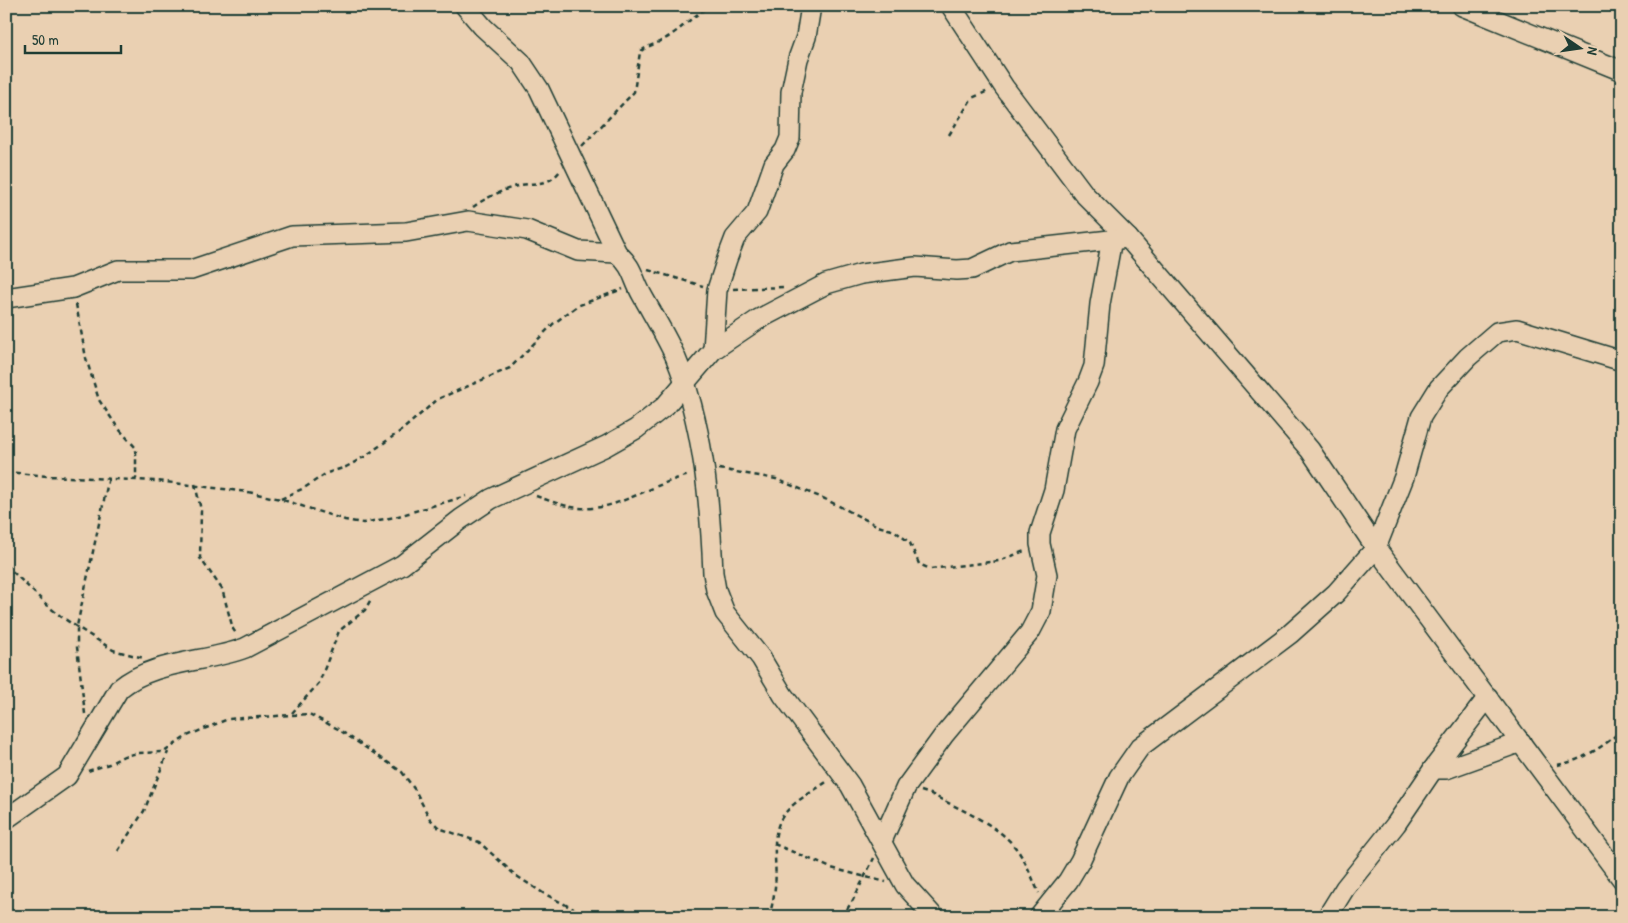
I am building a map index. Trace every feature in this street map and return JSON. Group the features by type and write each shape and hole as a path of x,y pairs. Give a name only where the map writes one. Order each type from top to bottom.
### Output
{"street":[{"path":"465,6 483,27 521,62 539,89 550,116 623,259 659,322 685,384 705,468 713,573 720,603 725,614 770,670 776,685 841,772 882,841 905,885 934,917"},
{"path":"713,350 717,290 735,238 757,212 774,164 789,142 791,92 798,59 806,37 811,6"},
{"path":"951,6 1004,87 1120,239 1310,450 1376,548 1622,879"},
{"path":"1462,6 1622,71"},
{"path":"6,298 73,288 118,270 191,270 226,260 292,236 406,232 468,221 491,222 527,230 578,251 623,259"},
{"path":"6,819 67,776 119,689 131,678 186,663 227,655 245,648 402,565 461,519 491,499 606,446 636,429 665,406 713,350 733,335 786,304 826,284 852,277 923,266 957,270 972,269 1010,251 1120,239"},
{"path":"882,841 906,787 944,735 1030,632 1041,611 1047,575 1040,544 1040,533 1054,490 1065,429 1094,366 1100,304 1120,239"},
{"path":"1042,913 1068,881 1080,861 1119,777 1140,747 1290,634 1336,594 1376,548 1385,530 1404,477 1421,417 1427,404 1468,356 1492,336 1508,330 1524,330 1622,361"},
{"path":"1327,917 1345,888 1396,824 1433,769 1488,697"},
{"path":"1433,769 1446,768 1521,742"}],"path":[{"path":"468,221 473,206 480,202 520,185 535,185 556,177 572,156 634,92 640,52 645,47 661,42 695,14 710,6"},
{"path":"949,135 972,98 982,92 1004,87"},
{"path":"623,259 717,290 787,287"},
{"path":"280,499 304,488 326,473 346,467 364,457 402,430 426,408 445,395 510,368 553,324 576,306 637,284"},
{"path":"73,288 86,358 97,392 118,428 136,448 136,479"},
{"path":"514,488 548,500 590,509 616,503 705,468 776,479 825,499 904,536 910,543 916,559 930,569 999,561 1040,544"},
{"path":"6,472 48,476 109,477 195,484 280,499 345,520 364,523 395,517 473,492"},
{"path":"89,738 80,677 77,626 109,477"},
{"path":"195,484 201,510 200,558 222,589 233,629 245,648"},
{"path":"6,565 49,607 113,650 147,658"},
{"path":"291,714 319,683 335,637 347,623 365,610 381,576"},
{"path":"118,851 144,811 169,750 187,736 228,719 309,714 318,717 391,764 406,778 430,820 439,828 479,842 514,874 543,893 589,917"},
{"path":"1538,765 1557,765 1581,758 1606,744 1622,730"},
{"path":"67,776 109,764 124,756 169,750"},
{"path":"769,917 775,887 774,844 784,813 841,772"},
{"path":"906,787 931,794 991,827 1008,840 1020,853 1042,913"},
{"path":"774,844 823,865 863,877 905,885"},
{"path":"842,917 853,900 863,877"}]}
